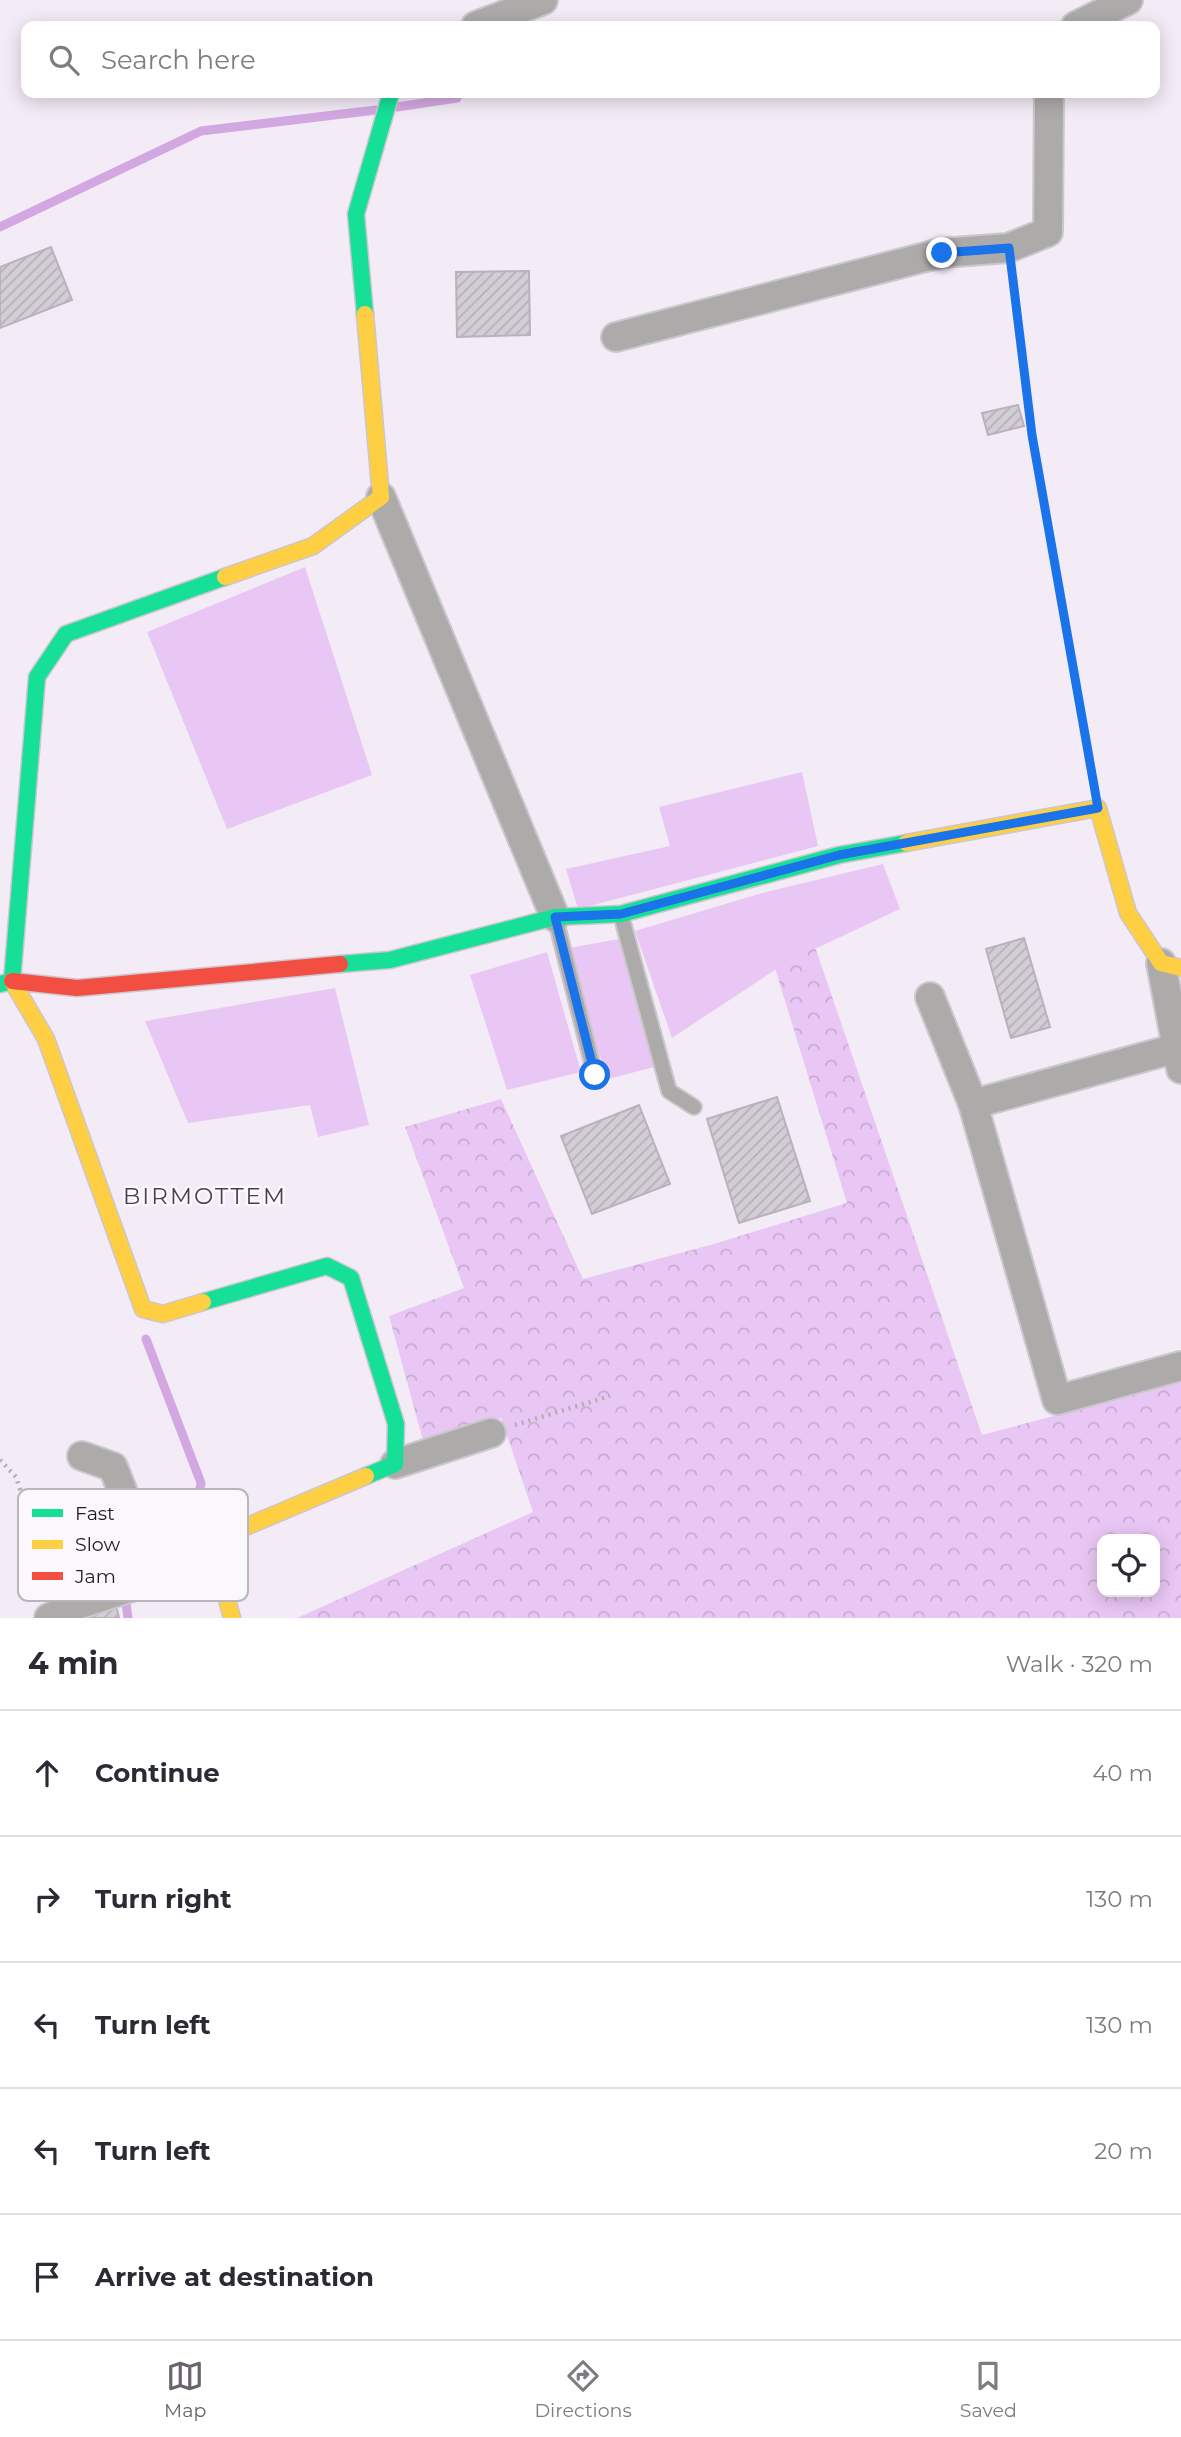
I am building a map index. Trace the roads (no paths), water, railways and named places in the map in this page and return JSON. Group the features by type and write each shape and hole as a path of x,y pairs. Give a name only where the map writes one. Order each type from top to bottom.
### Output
{"street":[{"path":"489,21 544,0"},
{"path":"1086,21 1128,0"},
{"path":"390,98 356,214 381,497 555,917"},
{"path":"616,337 942,253 1009,248 1048,232 1049,98"},
{"path":"381,497 313,546 66,634 37,677 6,983 47,1039 143,1309 163,1314 327,1266 352,1278 396,1424 395,1464"},
{"path":"6,983 77,988 390,960 555,917 621,914 839,855 1098,808 1128,913 1171,966 1179,1059 973,1104"},
{"path":"930,997 973,1104 1057,1399 1181,1366"},
{"path":"248,1526 395,1464 491,1433"},
{"path":"82,1456 114,1467 122,1489"},
{"path":"49,1618 88,1601"},
{"path":"227,1601 232,1618"}],"lane":[{"path":"621,914 669,1091 694,1107"},
{"path":"555,917 595,1075"}],"waterway":[{"path":"397,107 457,98"},
{"path":"0,227 201,131 376,110"},
{"path":"146,1339 201,1483 200,1489"},
{"path":"126,1601 128,1618"}],"district":[{"name":"BIRMOTTEM","path":"205,1196"}]}
